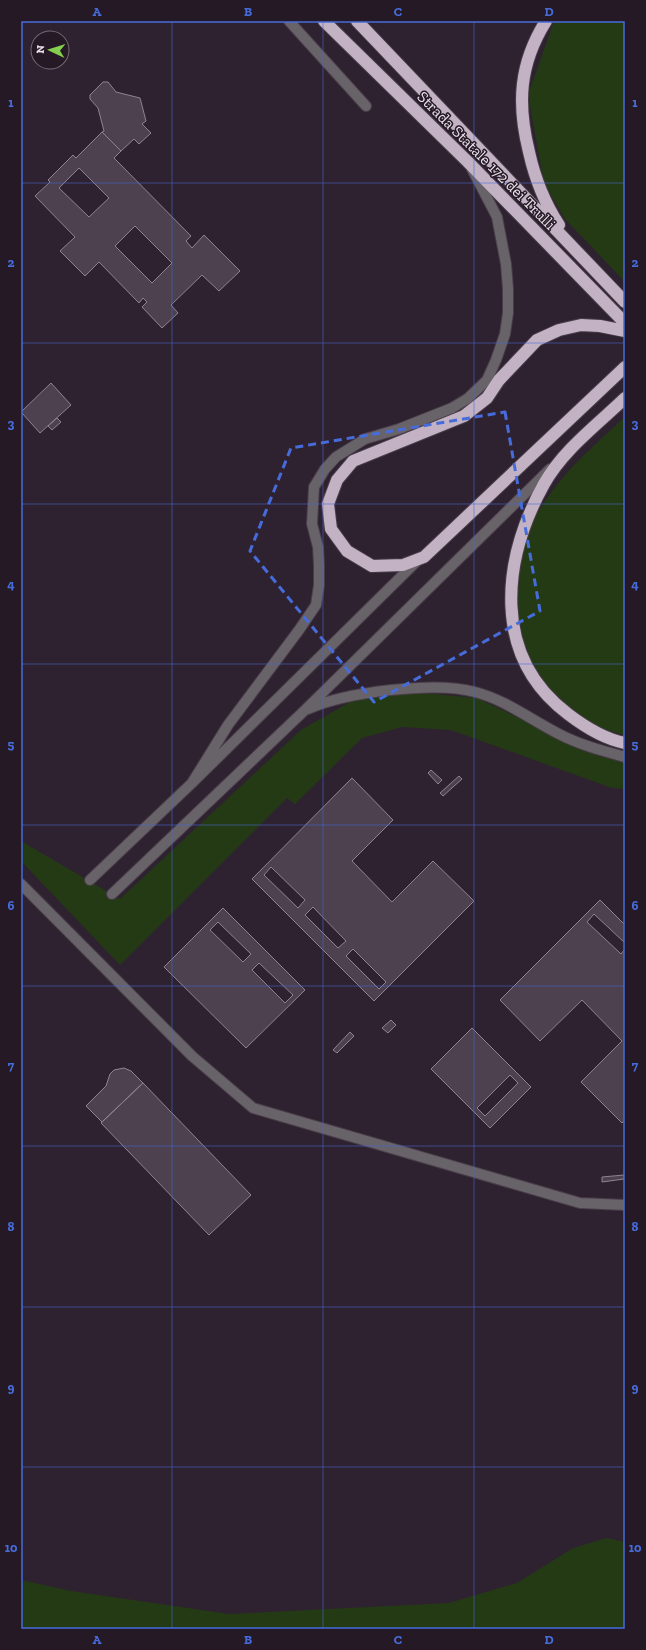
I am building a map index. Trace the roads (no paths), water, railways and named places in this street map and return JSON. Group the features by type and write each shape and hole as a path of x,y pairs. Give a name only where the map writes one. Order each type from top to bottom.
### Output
{"highway":[{"name":"Strada Statale 172 dei Trulli","path":"324,21 468,162 625,323"},
{"name":"Strada Statale 172 dei Trulli","path":"357,21 625,302"},
{"path":"546,21 536,36 528,56 523,79 521,104 523,124 533,169 541,193 549,210 579,254"},
{"path":"625,331 600,326 581,325 559,330 538,340 499,380 487,398 464,416 353,461 337,480 328,504 331,529 347,551 372,566 403,565 424,557 625,368"},
{"path":"625,398 563,456 545,483 526,523 516,555 511,602 514,628 522,654 532,676 546,695 584,726 602,735 625,742"}],"street":[{"path":"289,21 366,106"},
{"path":"192,783 228,725 316,605 319,585 319,565 318,547 312,524 314,487 325,469 336,457 365,439 399,429 452,408 467,399 487,380 496,360 505,334 508,314 506,264 497,217 468,162"},
{"path":"112,894 304,711 563,456"},
{"path":"90,880 192,783 419,559"},
{"path":"304,711 316,705 356,695 435,686 475,692 506,704 561,735 625,758"},
{"path":"21,884 192,1056 253,1108 580,1203 625,1205"}]}
